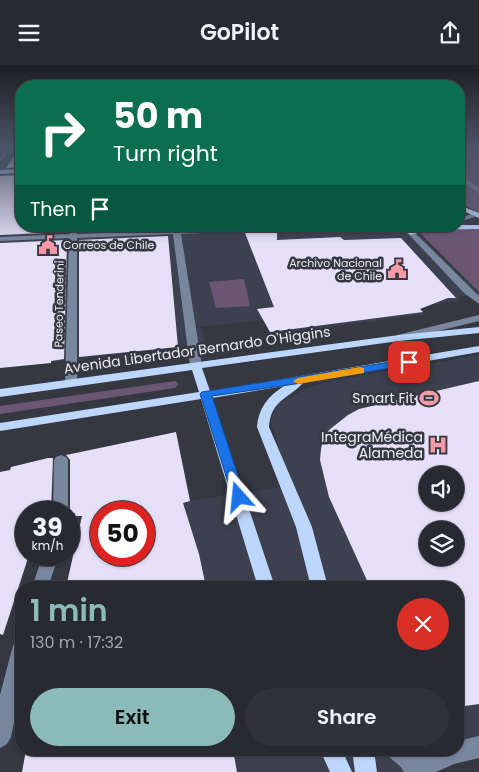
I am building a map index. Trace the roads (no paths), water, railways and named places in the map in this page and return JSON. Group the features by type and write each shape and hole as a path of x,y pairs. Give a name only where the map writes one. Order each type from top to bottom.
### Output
{"main road":[{"path":"465,210 477,215"},
{"path":"465,227 479,227"},
{"name":"Avenida Libertador Bernardo O'Higgins","path":"0,393 399,337 479,330"},
{"path":"0,427 302,380 479,349"},
{"path":"196,365 265,581"},
{"path":"302,380 284,391 270,403 264,415 263,427 304,527 318,581"},
{"path":"334,756 341,772"},
{"path":"364,756 366,772"}],"street":[{"path":"465,180 479,191"},
{"path":"0,239 65,232"},
{"name":"Paseo Tenderini","path":"71,383 74,232"},
{"path":"176,232 196,365"},
{"path":"411,233 479,301"},
{"name":"Avenida Libertador Bernardo O'Higgins","path":"399,337 479,318"},
{"path":"61,460 61,501"},
{"path":"42,581 47,566"},
{"path":"0,737 15,674"},
{"path":"464,750 479,747"},
{"path":"404,756 412,762 416,772 443,756"}],"place":[{"name":"Correos de Chile","path":"48,245"},
{"name":"Archivo Nacional de Chile","path":"397,269"},
{"name":"Smart Fit","path":"429,398"},
{"name":"IntegraMédica Alameda","path":"438,445"}]}
